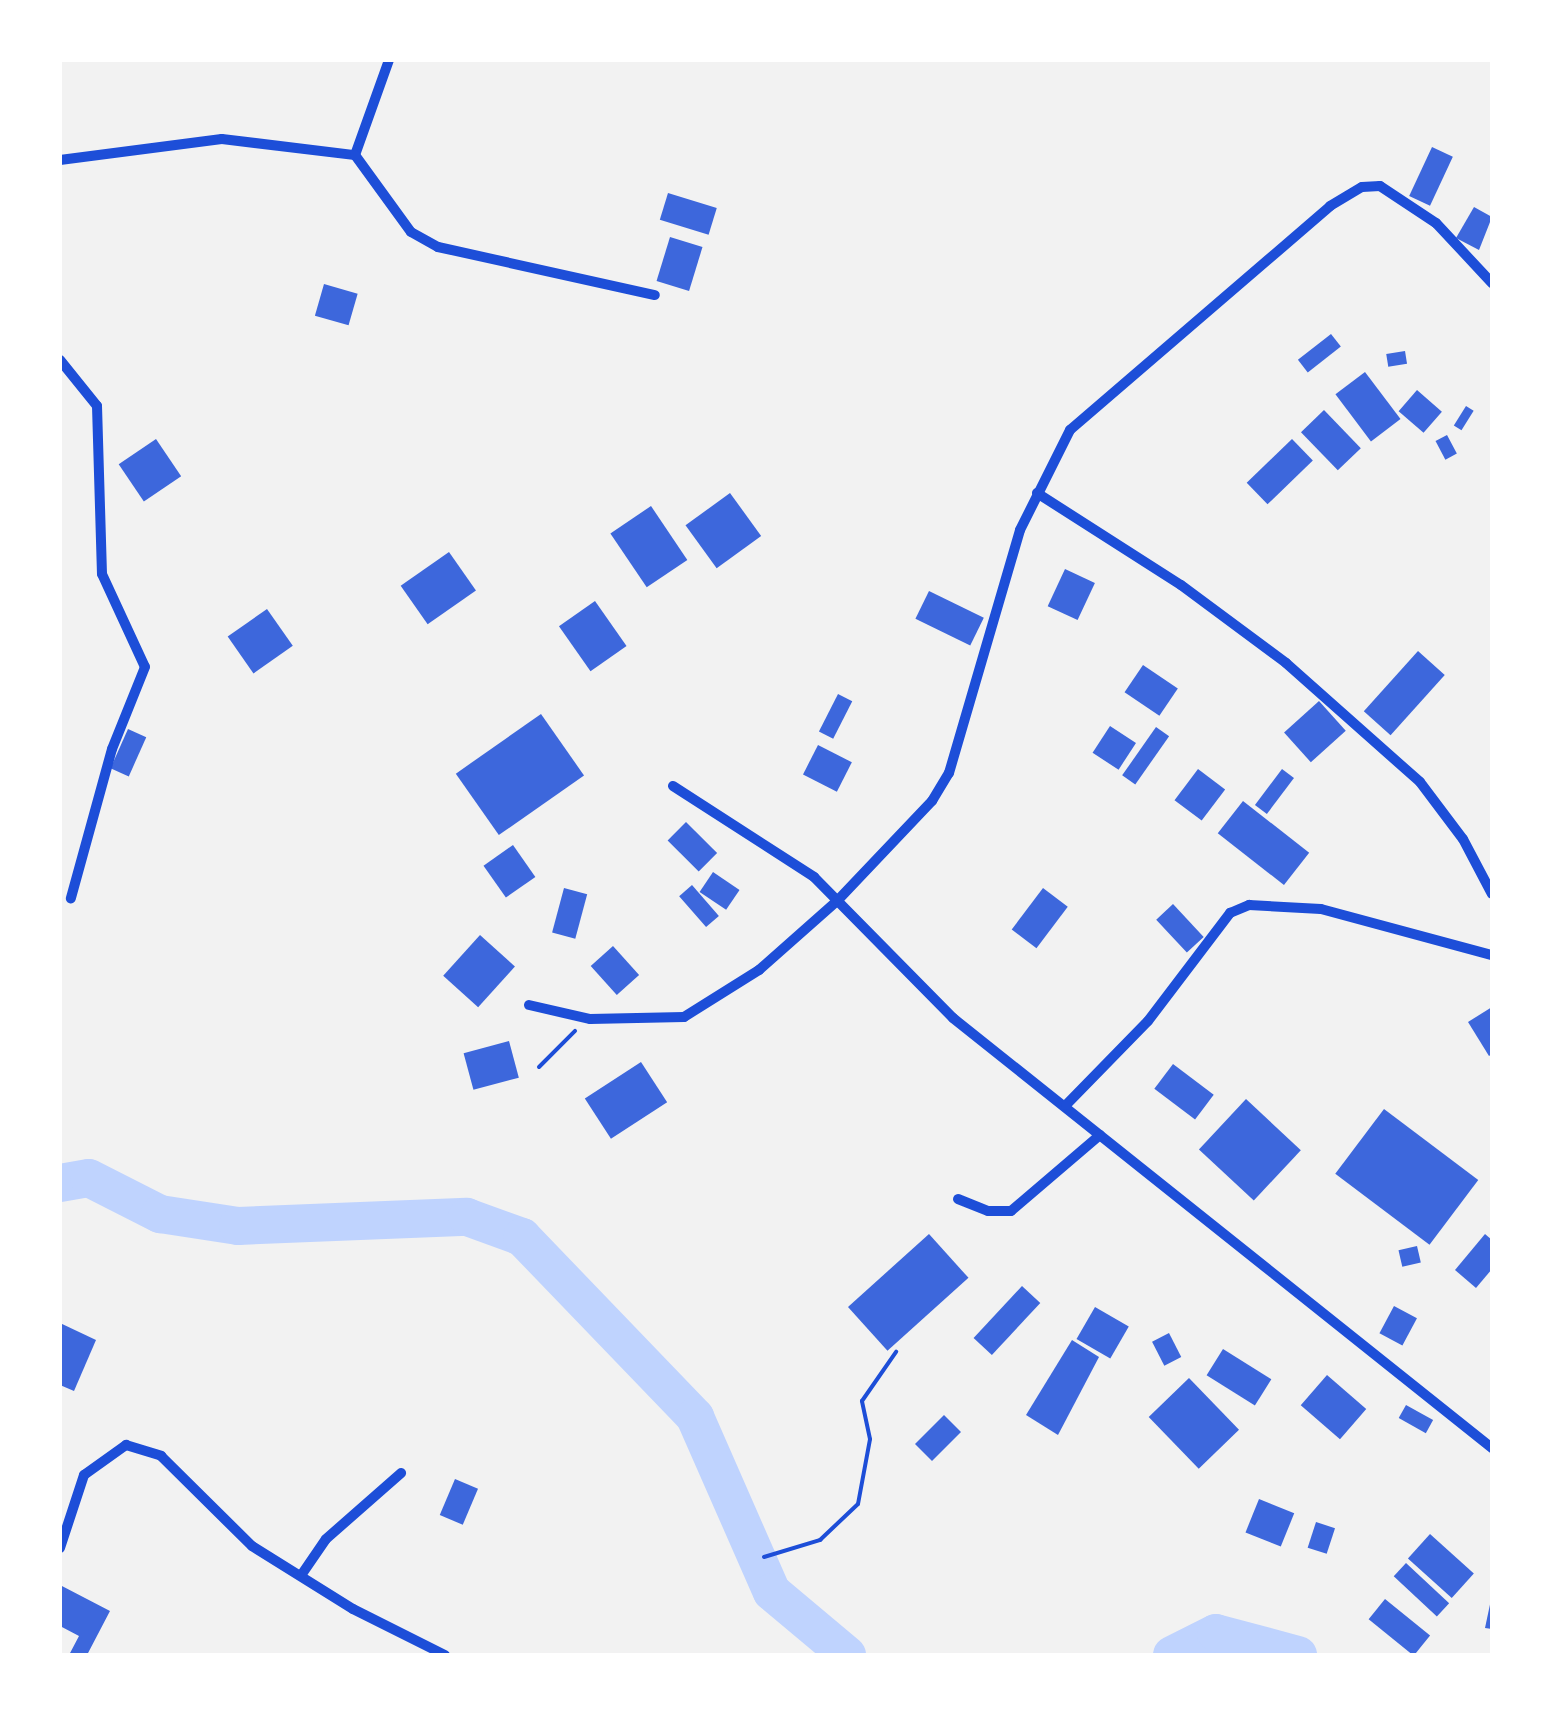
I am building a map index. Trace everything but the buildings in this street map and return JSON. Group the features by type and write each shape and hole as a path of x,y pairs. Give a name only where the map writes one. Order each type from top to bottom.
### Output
{"street":[{"path":"355,154 390,60"},
{"path":"60,160 222,139 355,154 411,232 438,247 655,295"},
{"path":"529,1005 590,1019 684,1018 759,970 838,900 932,801 949,773 1020,530 1070,430 1330,206 1362,186 1380,186 1436,223 1492,283"},
{"path":"60,360 96,406 102,574 145,667 112,749 71,898"},
{"path":"1038,493 1181,585 1286,663 1420,782 1464,839 1492,894"},
{"path":"673,786 838,900 953,1018 1066,1104 1248,1260 1492,1448"},
{"path":"1066,1104 1148,1021 1230,913 1249,906 1321,909 1492,955"},
{"path":"958,1198 988,1211 1011,1211 1100,1135"},
{"path":"60,1548 84,1475 126,1445 162,1456 252,1546 352,1609 445,1655"},
{"path":"302,1574 326,1539 401,1473"}],"path":[{"path":"539,1067 567,1036"},
{"path":"764,1557 820,1540 858,1504 870,1439 862,1401 896,1352"}],"waterway":[{"path":"60,1183 89,1178 160,1214 238,1226 467,1217 522,1237 695,1417 772,1592 847,1655"},
{"path":"1172,1655 1216,1633 1298,1655"}]}
